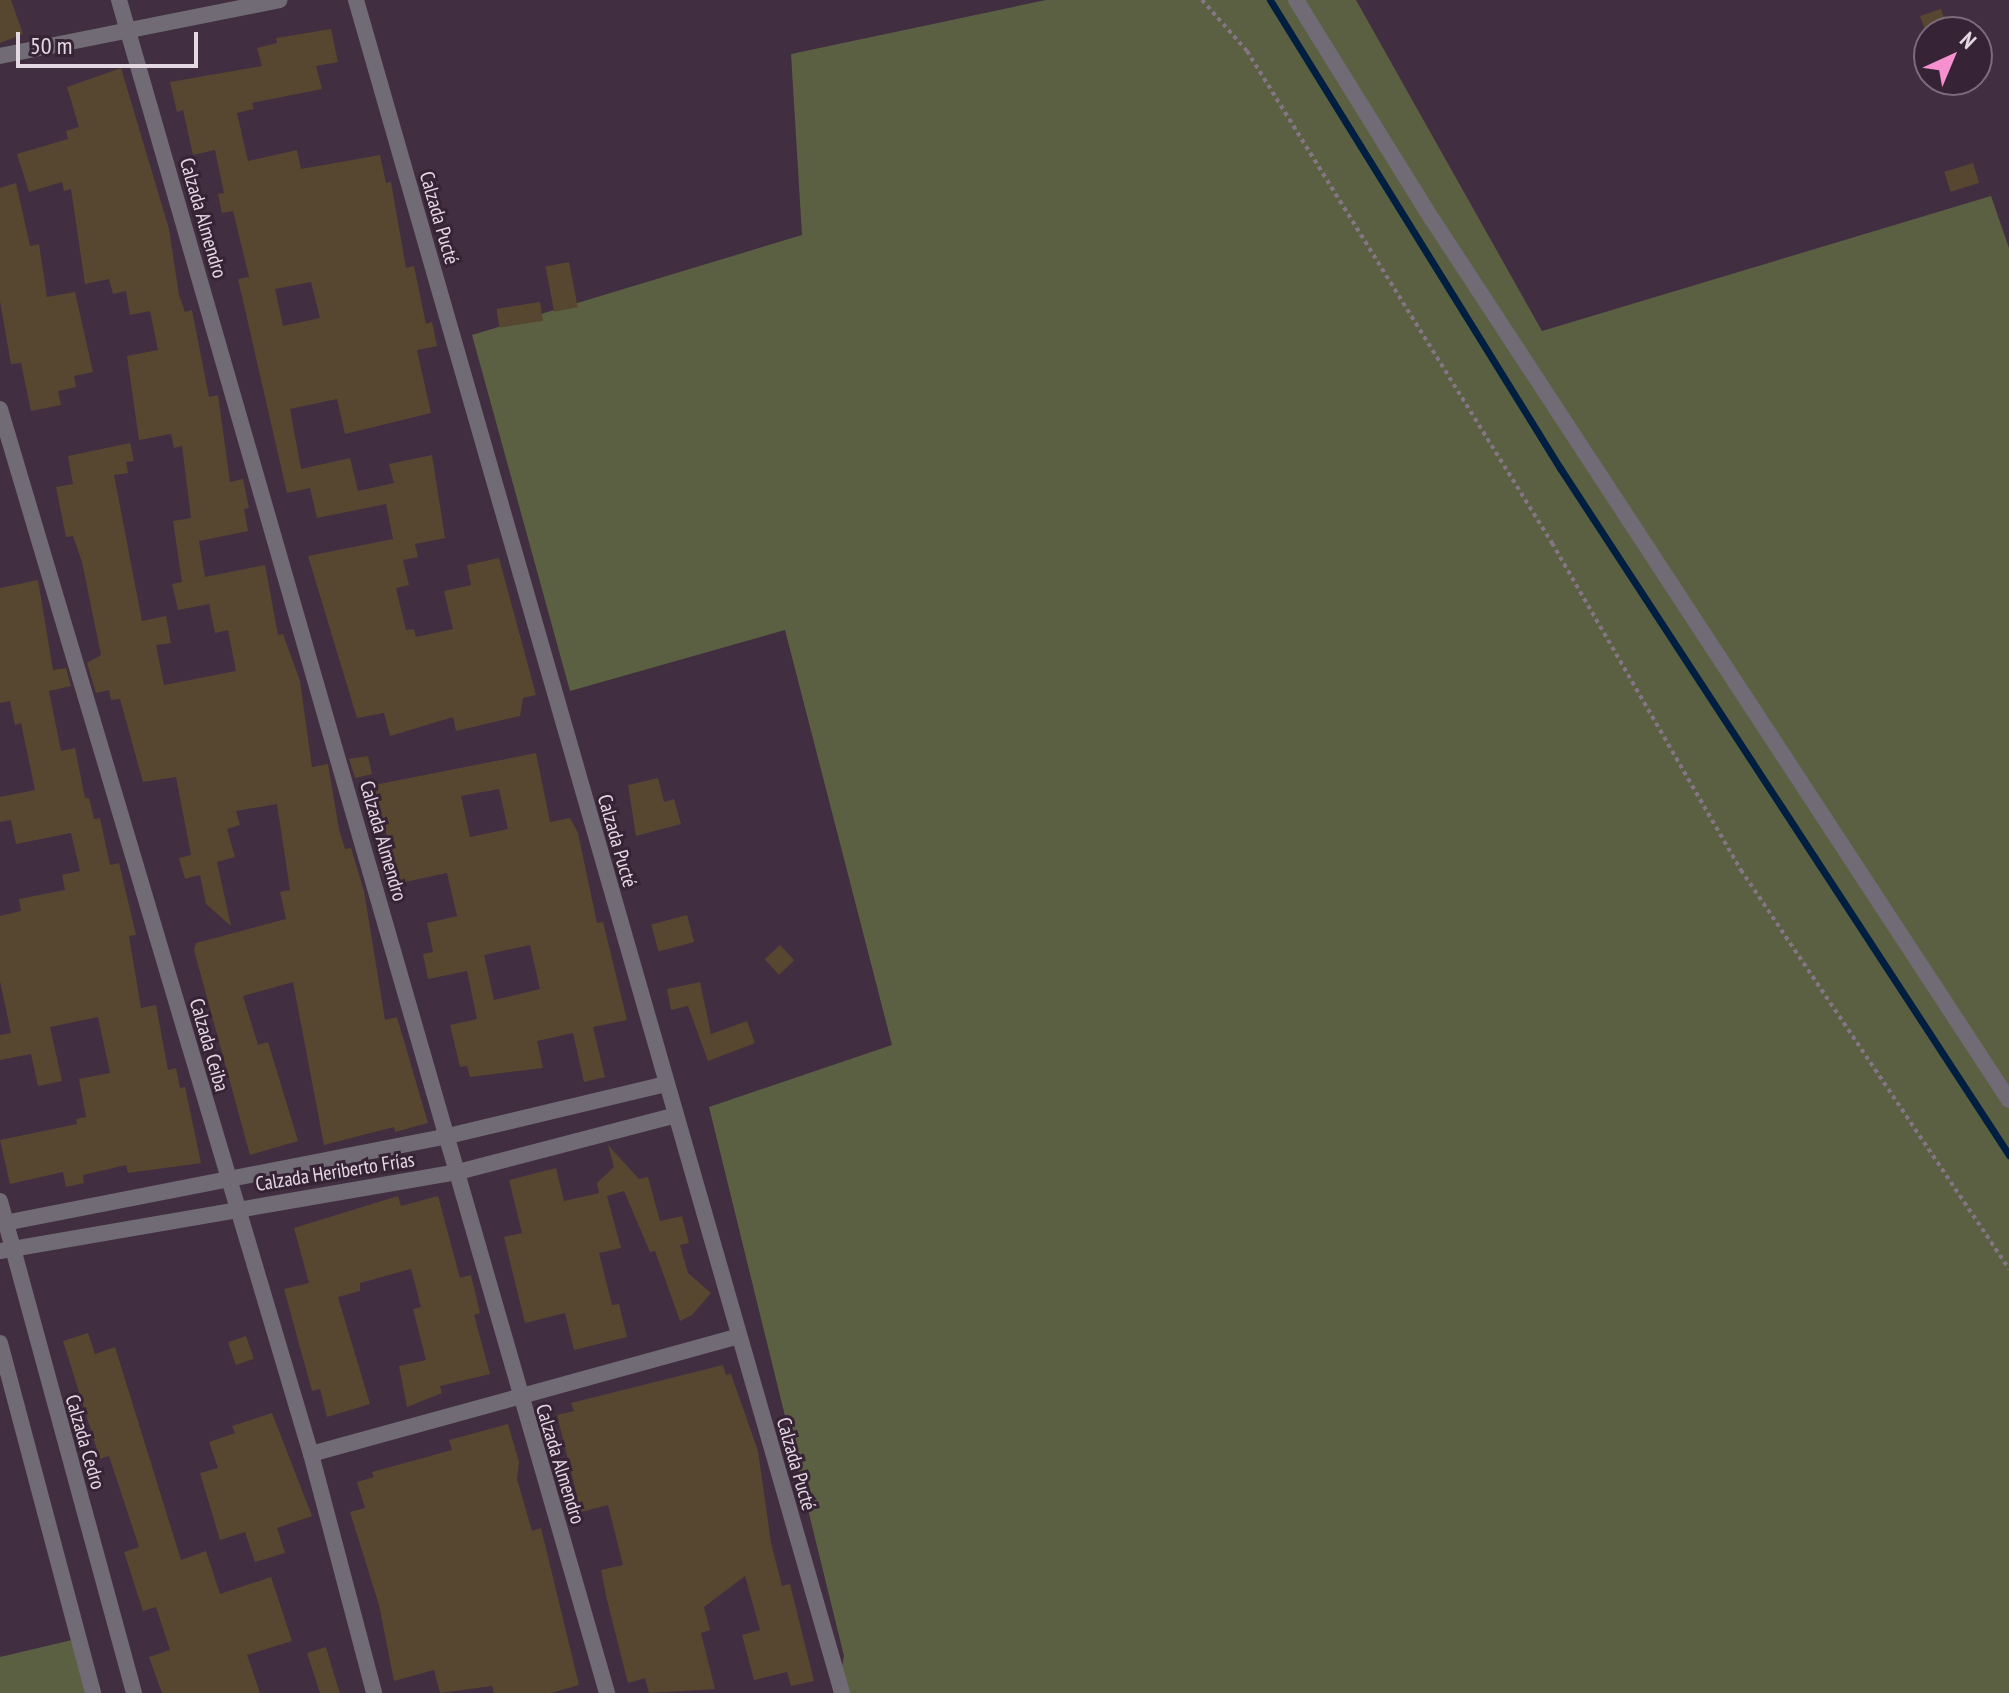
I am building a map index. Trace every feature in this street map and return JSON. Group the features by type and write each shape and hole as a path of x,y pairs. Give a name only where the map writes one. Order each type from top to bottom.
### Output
{"street":[{"name":"Calzada Almendro","path":"119,0 607,1693"},
{"path":"0,56 279,0"},
{"name":"Calzada Pucté","path":"356,0 673,1116 842,1693"},
{"path":"1296,0 1432,219 2009,1100"},
{"name":"Calzada Ceiba","path":"0,409 311,1454 374,1693"},
{"name":"Calzada Heriberto Frías","path":"4,1224 448,1136 666,1084"},
{"name":"Calzada Heriberto Frías","path":"5,1251 237,1208 458,1172 673,1116"},
{"name":"Calzada Cedro","path":"0,1201 5,1251 134,1693"},
{"path":"311,1454 520,1399 738,1336"},
{"path":"0,1343 93,1693"}],"path":[{"path":"1202,0 1247,51 1552,543 1741,870 2009,1269"}],"green space":[{"path":"1046,0 1356,0 1542,331 1991,196 2009,248 2009,1693 837,1693 844,1656 709,1107 892,1045 785,630 570,691 472,335 802,235 791,54"},
{"path":"72,1640 86,1693 0,1693 0,1657"}],"building":[{"path":"0,0 11,0 23,34 0,43"},
{"path":"1941,9 1943,16 1920,16"},
{"path":"331,29 338,62 316,66 322,89 252,103 254,109 237,113 248,161 297,150 301,169 380,155 386,183 391,182 406,268 414,266 426,324 432,322 437,346 417,350 431,413 345,434 337,399 290,409 301,469 350,458 358,491 394,483 389,464 432,455 445,538 415,544 418,557 403,560 409,585 396,588 406,630 414,629 416,637 453,629 444,591 471,585 467,565 499,558 536,695 523,698 520,716 456,731 453,717 390,736 384,713 357,718 308,556 393,539 386,504 317,518 310,488 287,493 238,279 249,277 233,211 222,213 218,194 224,193 215,150 193,155 183,110 177,112 170,82 262,66 257,48 277,43 276,38","holes":["311,282 320,318 283,326 275,289"]},
{"path":"121,68 169,229 179,295 185,312 192,310 209,397 218,395 230,482 243,479 249,508 244,509 248,531 199,541 205,577 265,565 278,635 283,634 300,681 312,767 328,764 339,829 345,849 351,848 364,891 385,1020 397,1017 428,1123 395,1132 394,1127 324,1145 293,982 243,996 258,1045 268,1042 298,1141 250,1155 194,950 196,943 286,919 280,892 290,890 277,804 236,811 240,825 227,829 235,857 217,862 231,926 206,904 200,875 185,879 179,858 191,855 176,777 143,782 120,699 111,700 109,690 96,693 87,663 101,655 82,562 73,536 66,537 56,487 73,484 68,456 130,443 134,461 126,462 128,473 114,475 142,621 166,616 171,643 156,645 164,685 236,671 228,630 215,633 209,604 178,610 172,584 182,582 173,521 191,518 182,446 174,448 171,434 139,440 127,356 158,350 150,311 130,315 126,291 113,294 109,279 85,284 71,189 64,191 62,182 29,192 17,154 68,139 66,131 79,127 67,87"},
{"path":"1973,163 1979,183 1950,192 1944,172"},
{"path":"16,183 30,246 39,244 47,297 75,292 93,372 74,376 76,387 58,391 61,405 31,411 21,363 11,364 0,301 0,188"},
{"path":"569,262 578,307 554,312 545,267"},
{"path":"540,302 543,321 500,328 497,309"},
{"path":"38,580 53,670 66,668 71,686 49,691 61,751 75,748 85,798 89,798 94,819 100,818 110,865 119,863 136,935 129,936 141,1008 156,1005 168,1070 176,1068 180,1088 185,1087 201,1163 128,1173 126,1165 83,1175 84,1183 66,1187 63,1172 10,1184 0,1140 77,1124 76,1119 86,1117 79,1079 110,1073 98,1017 50,1027 62,1081 38,1086 31,1054 0,1060 0,1035 11,1033 0,981 0,916 21,911 19,899 65,890 62,875 80,871 71,833 16,844 11,820 0,822 0,797 35,790 21,723 15,725 10,701 0,703 0,588"},
{"path":"536,753 550,822 570,818 578,833 597,923 603,922 627,1020 593,1027 605,1077 584,1082 573,1033 537,1041 543,1068 470,1077 467,1066 460,1067 450,1025 477,1019 467,971 428,979 423,954 433,952 427,923 457,916 447,873 386,886 380,867 394,864 374,785","holes":["499,789 508,829 470,837 461,796","530,945 540,989 494,1000 484,955"]},
{"path":"368,756 372,774 355,778 349,759"},
{"path":"658,778 664,802 674,799 681,824 636,836 628,785"},
{"path":"687,915 694,942 659,952 651,925"},
{"path":"780,945 794,960 779,975 765,959"},
{"path":"700,982 711,1034 747,1021 755,1043 708,1061 688,1006 671,1010 667,989"},
{"path":"608,1145 639,1179 648,1177 660,1221 682,1216 689,1243 680,1245 688,1273 711,1293 692,1315 680,1321 655,1251 650,1252 624,1191 607,1196 621,1248 599,1253 612,1305 619,1304 627,1337 574,1350 565,1313 525,1323 504,1237 522,1233 509,1180 556,1168 564,1201 599,1193 597,1183 614,1167"},
{"path":"398,1196 401,1206 438,1196 460,1278 471,1275 480,1313 474,1315 490,1374 440,1386 442,1393 407,1407 399,1366 426,1360 413,1309 421,1307 411,1269 360,1283 360,1291 338,1297 370,1404 327,1417 320,1389 312,1391 284,1289 309,1283 294,1228"},
{"path":"88,1333 95,1354 115,1347 181,1560 206,1551 220,1594 271,1577 292,1641 247,1655 260,1693 162,1693 149,1657 170,1650 156,1607 143,1611 124,1552 139,1547 109,1456 100,1459 63,1341"},
{"path":"246,1336 254,1359 236,1365 228,1342"},
{"path":"723,1365 726,1375 731,1374 758,1451 771,1543 782,1586 790,1584 814,1681 791,1686 787,1672 754,1680 742,1635 760,1630 745,1576 704,1607 710,1630 701,1633 715,1689 649,1693 645,1678 628,1683 607,1600 601,1570 623,1565 608,1505 581,1512 557,1415 574,1411 571,1403"},
{"path":"272,1413 312,1516 277,1528 285,1553 255,1562 245,1532 220,1540 200,1473 218,1468 209,1442 235,1433 232,1426"},
{"path":"508,1424 519,1462 517,1479 532,1531 541,1528 579,1685 551,1693 494,1693 492,1686 440,1693 434,1670 394,1681 379,1605 350,1512 365,1508 357,1482 374,1477 372,1472 452,1450 449,1440"},
{"path":"326,1647 340,1693 320,1693 307,1653"}],"waterway":[{"path":"1270,0 1560,468 2009,1155"}]}
